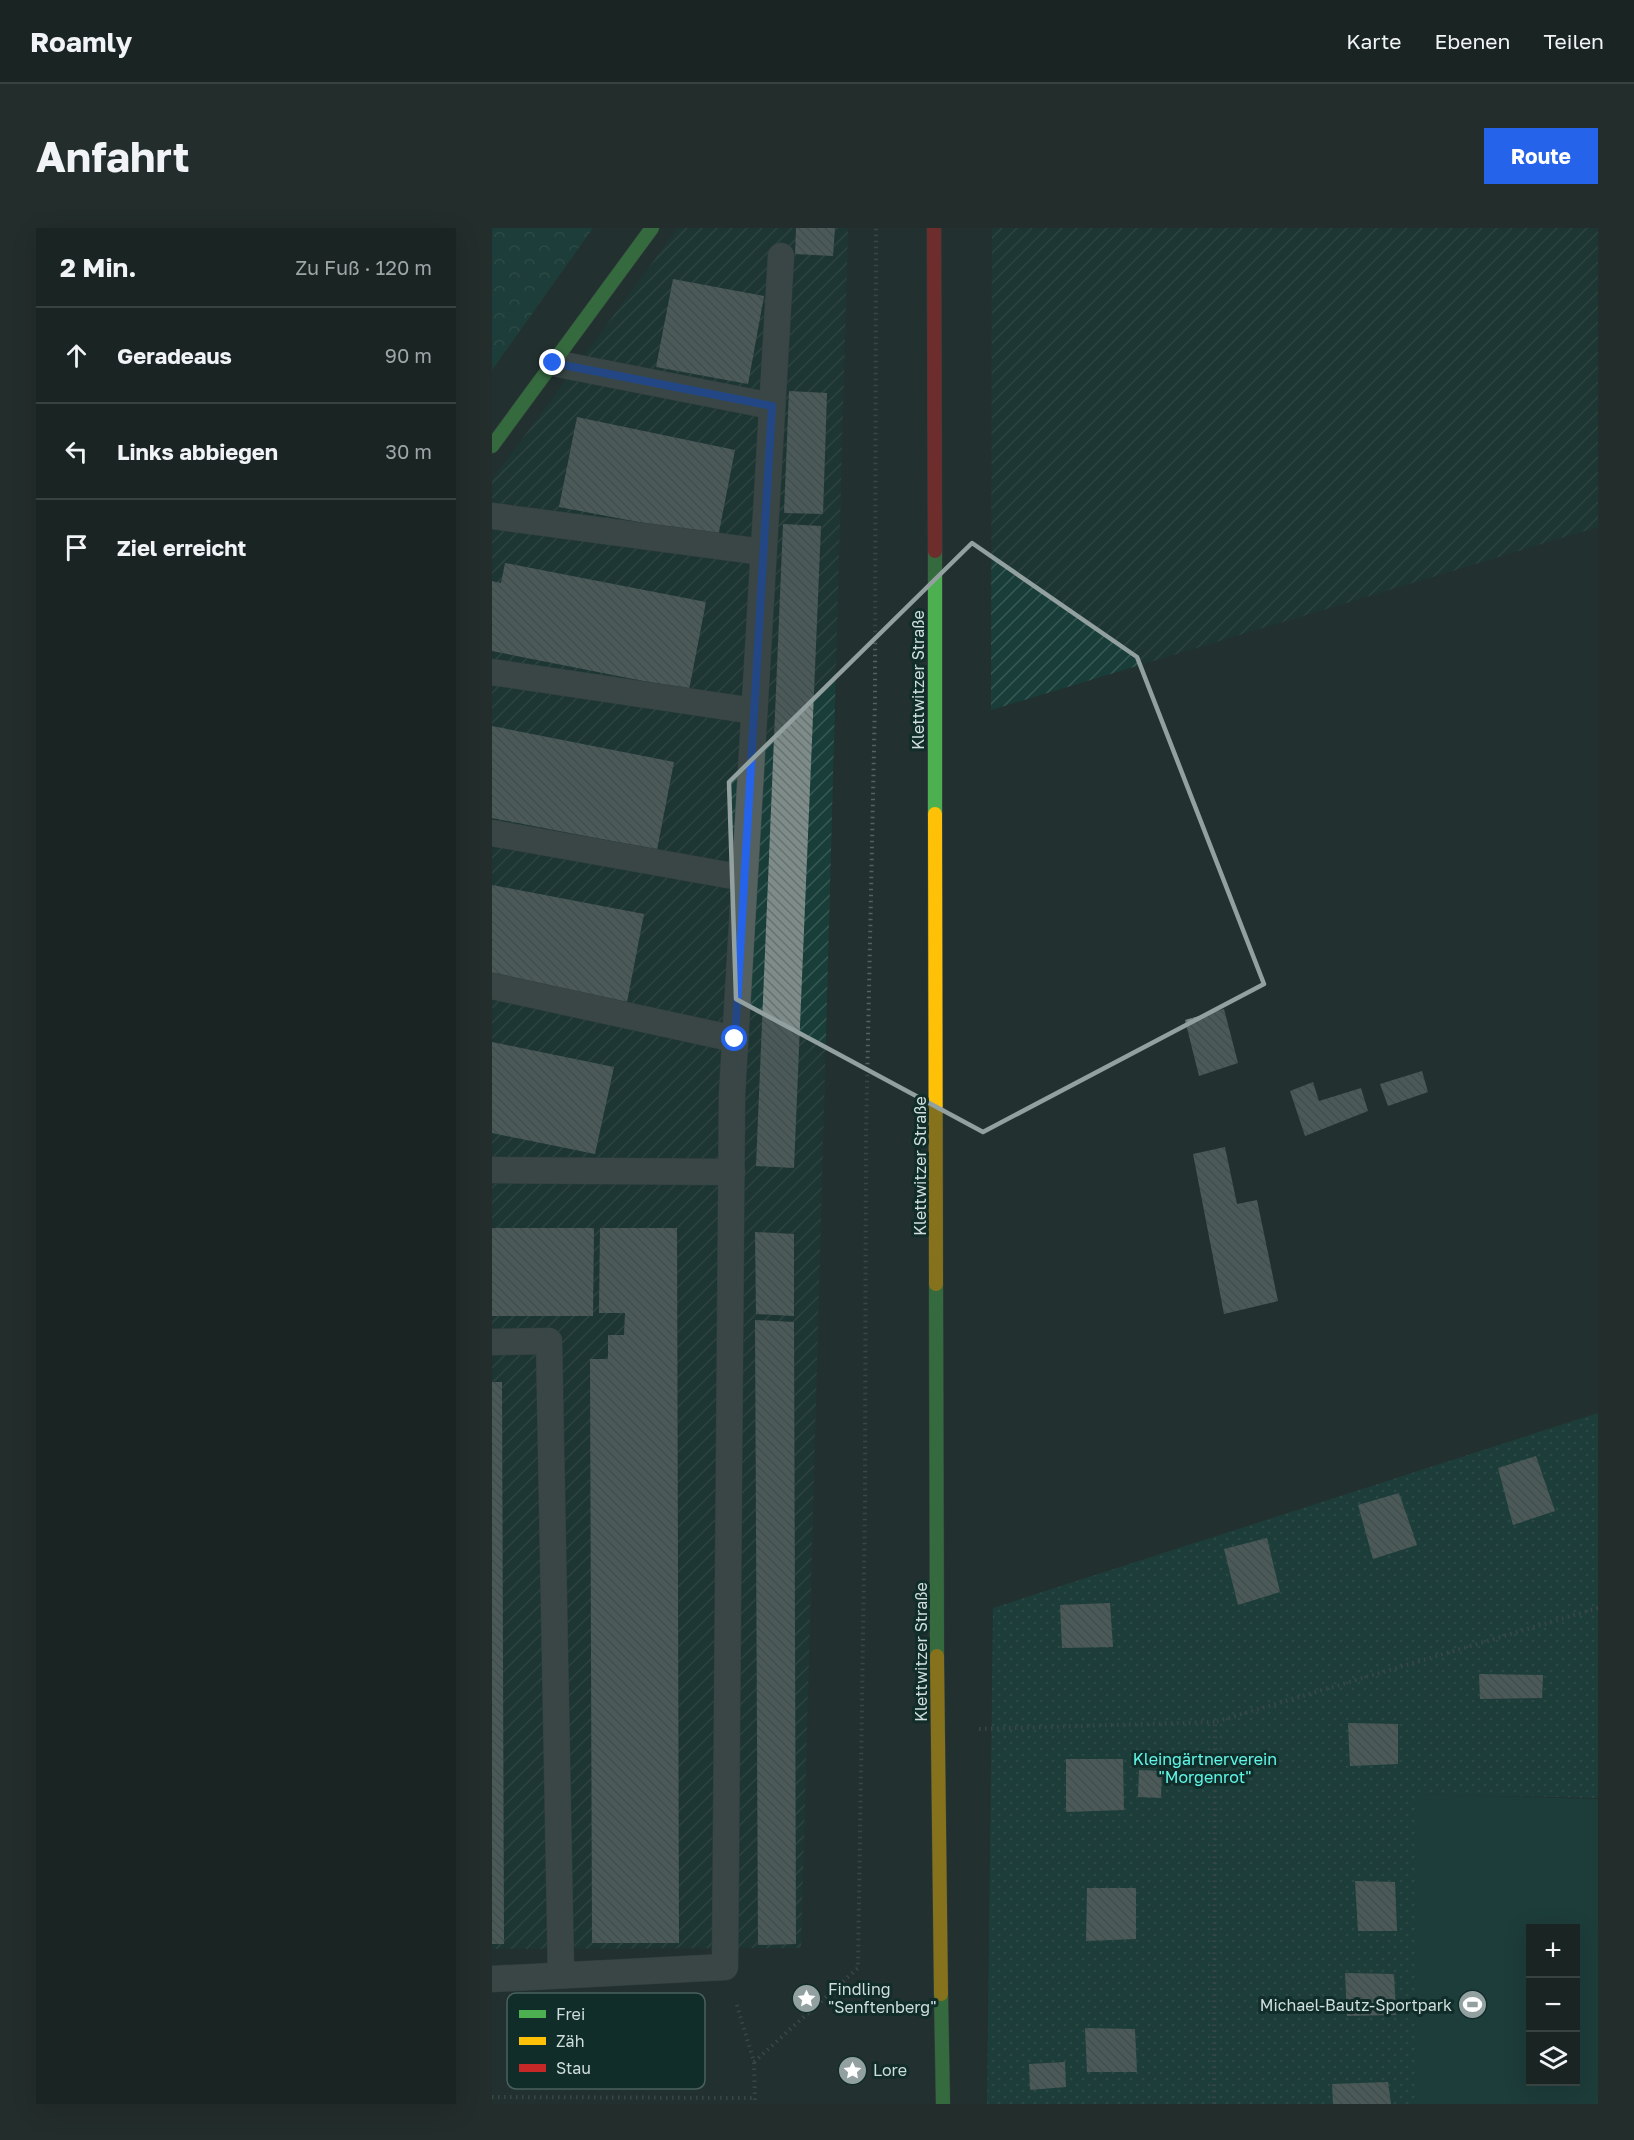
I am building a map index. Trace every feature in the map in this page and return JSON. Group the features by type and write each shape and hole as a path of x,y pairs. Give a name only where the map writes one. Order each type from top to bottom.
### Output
{"main road":[{"path":"492,446 652,228"},
{"name":"Klettwitzer Straße","path":"934,228 937,1732 943,2104"}],"lane":[{"path":"492,1979 725,1967 732,1095 781,256"},
{"path":"553,363 772,406"},
{"path":"492,516 763,552"},
{"path":"492,672 754,711"},
{"path":"492,833 744,878"},
{"path":"492,986 735,1039"},
{"path":"492,1170 732,1172"},
{"path":"492,1342 549,1341 561,1974"}],"path":[{"path":"754,2062 858,1968 865,1507 866,1124 875,700 876,228"},
{"path":"937,1732 1215,1722 1598,1608"},
{"path":"1214,2104 1215,1722"},
{"path":"725,1967 754,2062 754,2104"},
{"path":"492,2097 755,2098"}],"highlighted area":[{"path":"972,543 1137,657 1264,984 983,1132 736,999 729,782"}],"shaded area":[{"path":"678,228 848,228 801,1948 492,1949 492,480"},
{"path":"992,228 1598,228 1598,527 991,710"}],"green space":[{"path":"492,228 593,228 492,370"},
{"name":"Kleingärtnerverein \"Morgenrot\"","path":"1598,1413 1598,1798 1416,1794 1416,2104 987,2104 993,1608"},
{"name":"Michael-Bautz-Sportpark","path":"1416,1794 1598,1799 1598,2104 1416,2104"}],"building":[{"path":"796,228 835,228 833,256 795,254"},
{"path":"673,279 764,296 748,384 656,367"},
{"path":"789,391 827,393 823,514 784,513"},
{"path":"577,417 735,450 718,537 559,507"},
{"path":"783,524 821,526 794,1168 756,1166"},
{"path":"505,563 706,602 689,690 492,651 492,581 501,583"},
{"path":"492,726 674,762 657,850 492,818"},
{"path":"492,885 644,914 627,1002 492,975"},
{"path":"1224,1009 1238,1063 1199,1076 1185,1020"},
{"path":"492,1042 614,1067 595,1154 492,1133"},
{"path":"1422,1071 1428,1092 1388,1106 1380,1084"},
{"path":"1313,1082 1319,1101 1361,1088 1368,1111 1305,1136 1290,1091"},
{"path":"1225,1147 1237,1204 1257,1200 1278,1301 1224,1314 1193,1154"},
{"path":"492,1228 594,1228 593,1316 492,1316"},
{"path":"600,1228 677,1228 679,1943 592,1943 590,1359 608,1359 608,1335 624,1335 625,1313 599,1313"},
{"path":"755,1232 794,1234 794,1316 756,1314"},
{"path":"755,1320 794,1322 796,1944 758,1945"},
{"path":"492,1382 502,1382 504,1944 492,1944"},
{"path":"1536,1456 1555,1511 1513,1525 1498,1468"},
{"path":"1399,1493 1417,1545 1373,1559 1358,1505"},
{"path":"1267,1538 1280,1592 1238,1605 1224,1549"},
{"path":"1110,1603 1113,1647 1062,1648 1060,1605"},
{"path":"1479,1674 1543,1675 1542,1698 1480,1699"},
{"path":"1348,1723 1398,1724 1398,1764 1350,1766"},
{"path":"1066,1759 1123,1759 1124,1810 1066,1812"},
{"path":"1139,1770 1162,1771 1161,1798 1138,1797"},
{"path":"1355,1881 1395,1882 1397,1931 1358,1931"},
{"path":"1087,1888 1136,1888 1136,1939 1086,1941"},
{"path":"1345,1973 1394,1974 1396,2015 1347,2016"},
{"path":"1085,2028 1135,2029 1137,2072 1087,2072"},
{"path":"1065,2062 1066,2087 1030,2090 1029,2064"},
{"path":"1388,2082 1391,2104 1333,2104 1332,2084"}],"traffic: fast":[{"path":"492,446 652,228"},
{"path":"935,551 935,814"},
{"path":"936,1284 937,1656"},
{"path":"941,1994 943,2104"}],"traffic: slow":[{"path":"935,814 936,1284"},
{"path":"937,1656 941,1994"}],"traffic: jam":[{"path":"934,228 935,551"}],"place":[{"name":"Findling \"Senftenberg\"","path":"807,1998"},
{"name":"Michael-Bautz-Sportpark","path":"1473,2005"},
{"name":"Lore","path":"852,2070"}],"route":[{"path":"553,363 772,406 735,1039"}]}
